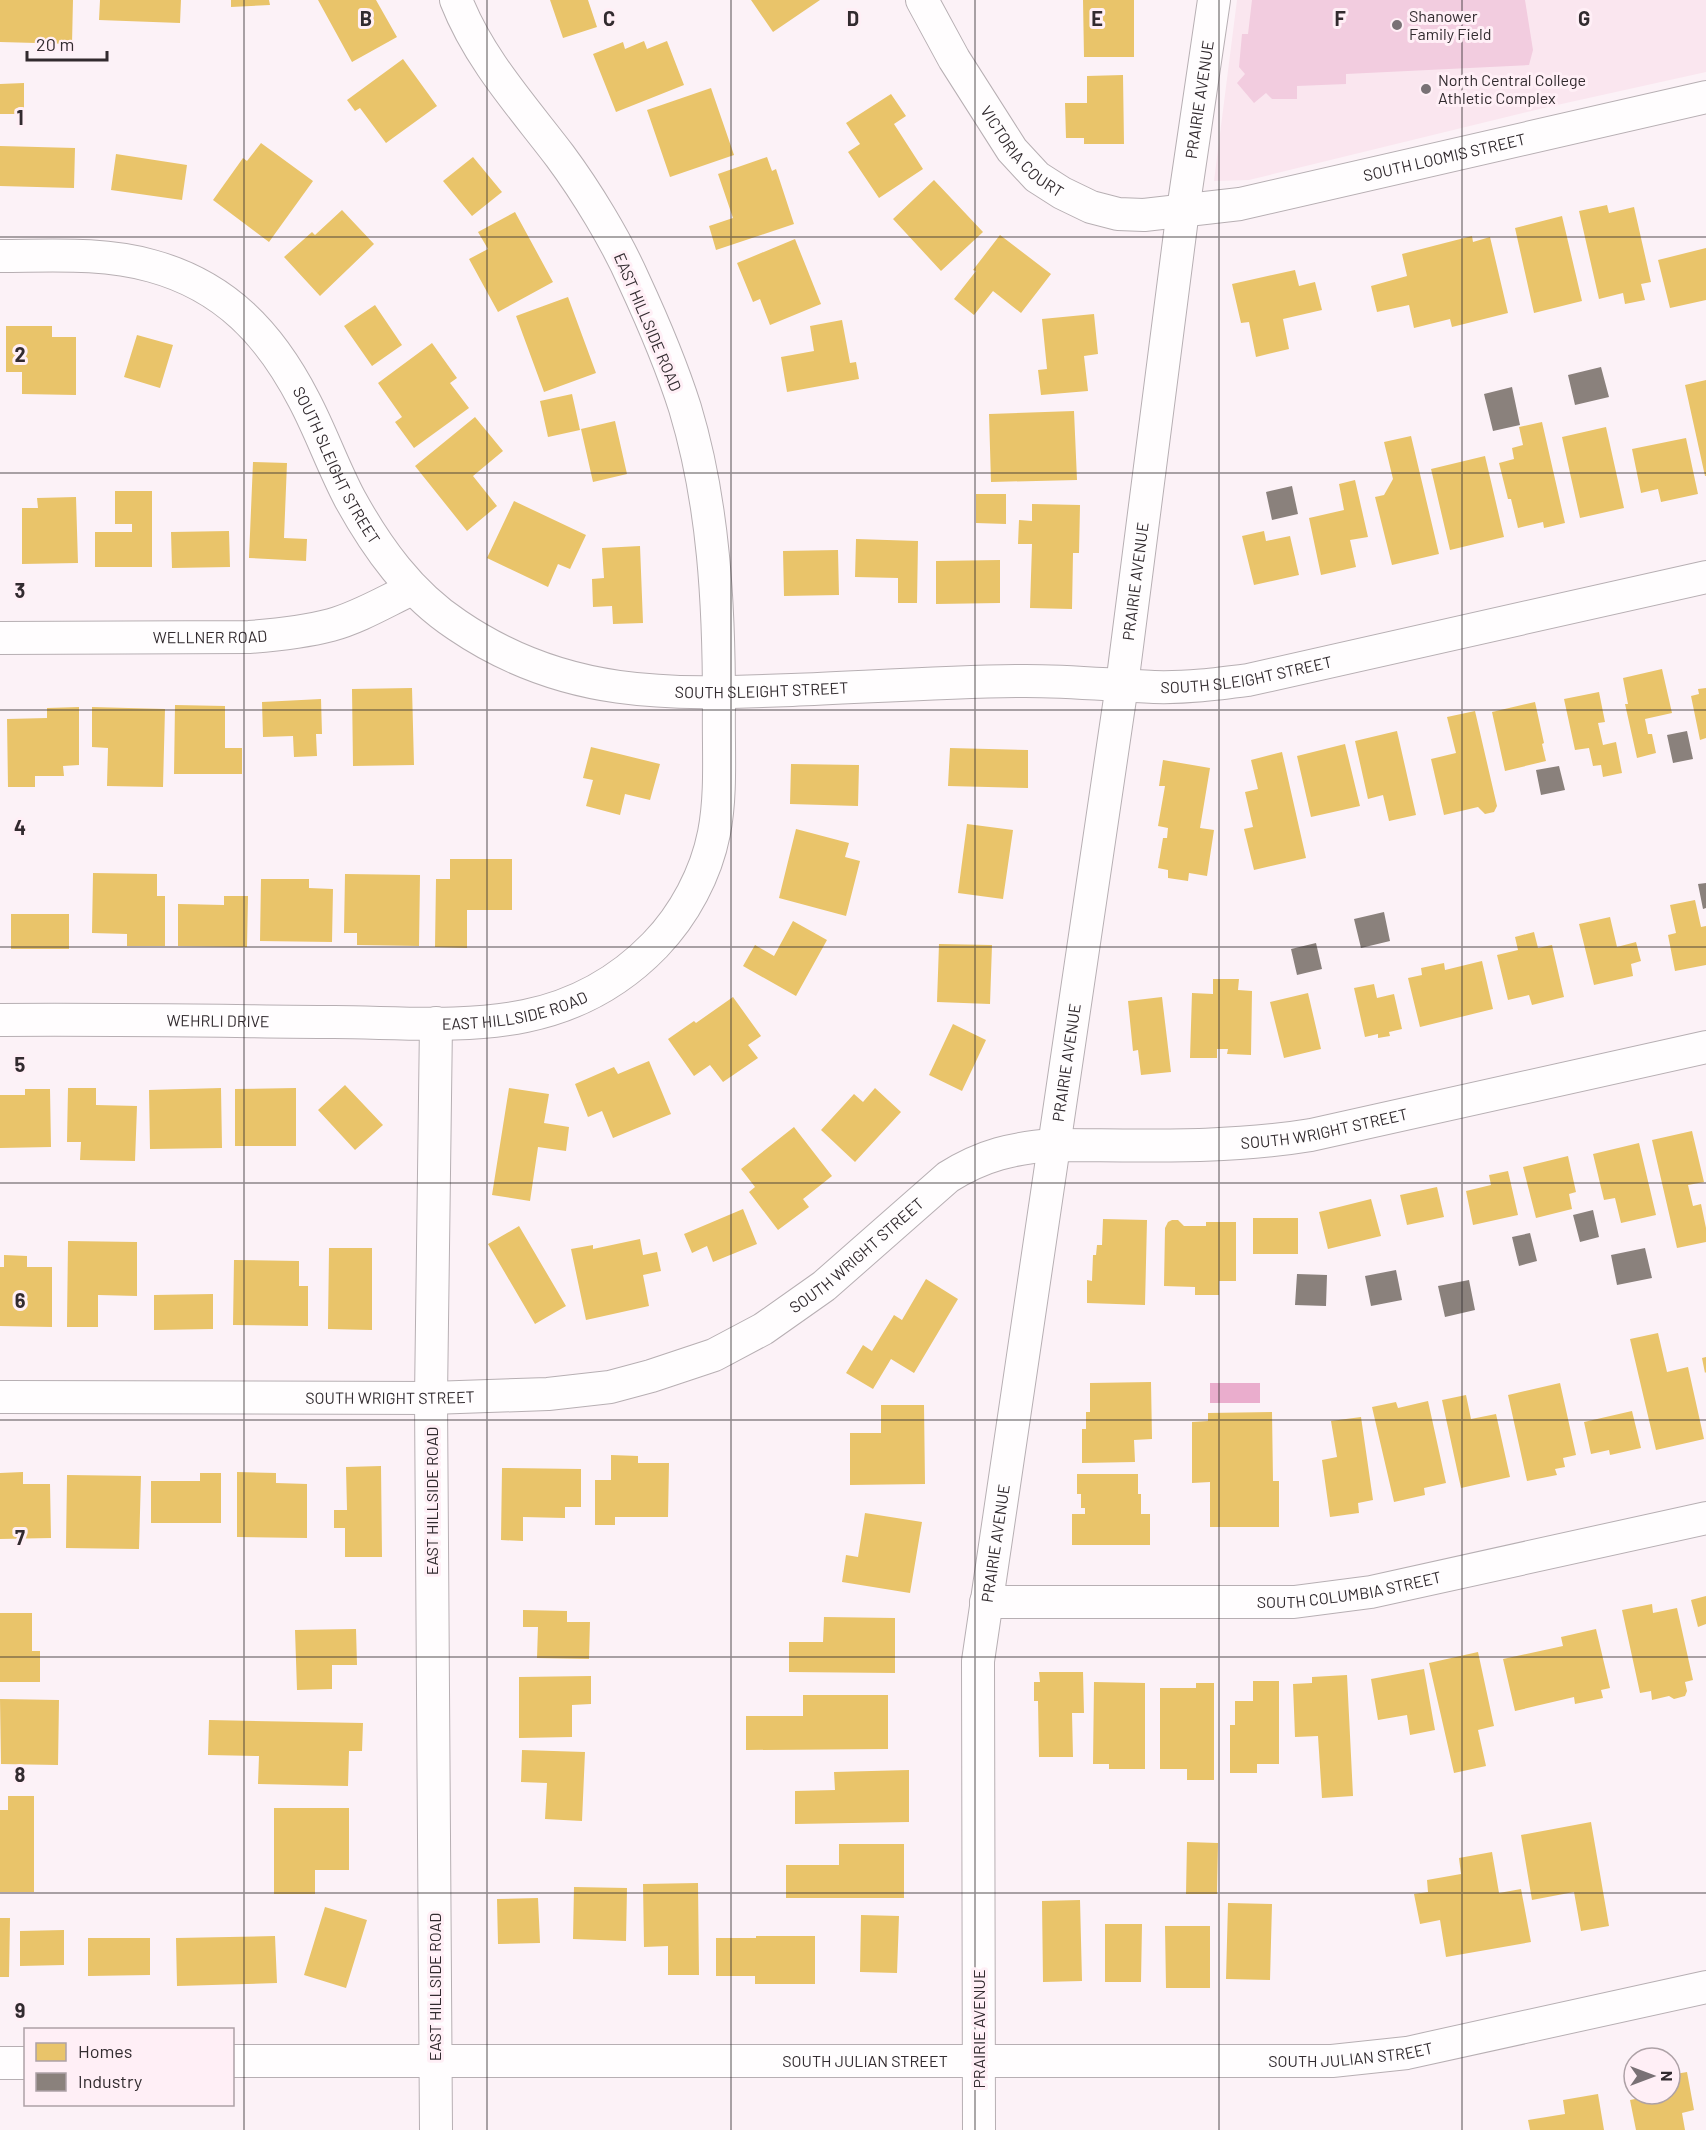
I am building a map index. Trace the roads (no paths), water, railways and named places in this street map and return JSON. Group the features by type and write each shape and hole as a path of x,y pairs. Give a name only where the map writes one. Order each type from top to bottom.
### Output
{"street":[{"name":"EAST HILLSIDE ROAD","path":"436,2130 431,1398 436,1023 511,1019 562,1007 601,989 639,962 667,933 697,885 715,831 718,805 719,693 714,573 709,521 696,451 685,410 668,358 632,275 589,199 562,159 483,54 456,0"},
{"name":"VICTORIA COURT","path":"922,0 954,59 1012,150 1037,177 1090,207 1118,214 1144,215 1183,210"},
{"name":"PRAIRIE AVENUE","path":"979,2130 978,1661 1122,685 1183,210 1214,0"},
{"name":"SOUTH LOOMIS STREET","path":"1183,210 1240,204 1706,97"},
{"name":"SOUTH SLEIGHT STREET","path":"0,256 112,258 151,265 211,290 258,329 281,361 304,400 350,498 390,561 412,589 459,627 501,652 545,671 593,684 649,691 719,693 1015,681 1200,686 1248,680 1706,577"},
{"name":"WELLNER ROAD","path":"0,638 249,638 331,625 412,589"},
{"name":"WEHRLI DRIVE","path":"0,1020 436,1023"},
{"name":"SOUTH WRIGHT STREET","path":"0,1397 431,1398 548,1394 610,1387 714,1355 763,1329 825,1286 948,1177 970,1163 992,1155 1022,1148 1054,1145 1247,1143 1281,1140 1706,1047"},
{"name":"SOUTH COLUMBIA STREET","path":"986,1602 1294,1602 1337,1598 1706,1518"},
{"name":"SOUTH JULIAN STREET","path":"234,2061 1332,2061 1373,2058 1454,2044 1706,1988"},
{"path":"0,2063 24,2062"}],"place":[{"name":"Shanower Family Field","path":"1397,25"},
{"name":"North Central College Athletic Complex","path":"1426,89"}]}
